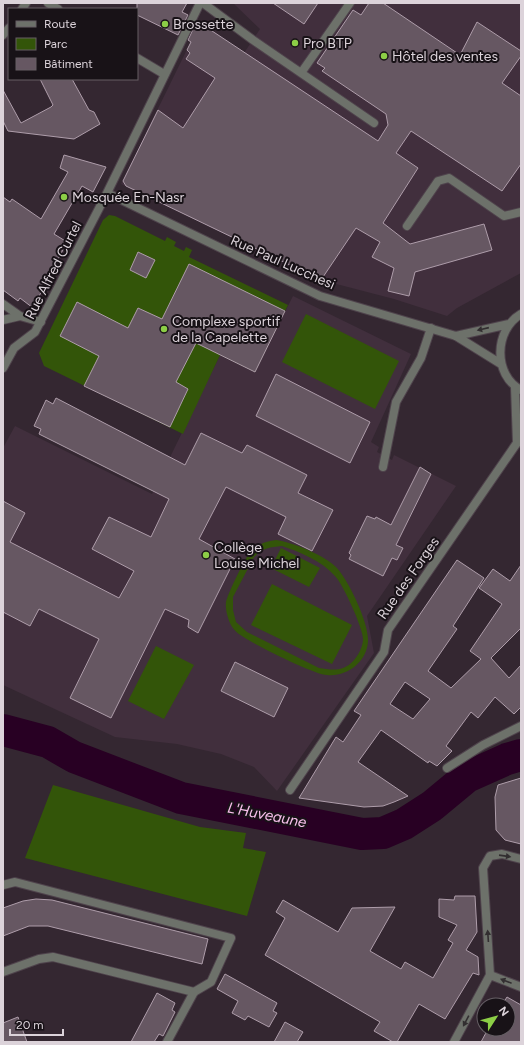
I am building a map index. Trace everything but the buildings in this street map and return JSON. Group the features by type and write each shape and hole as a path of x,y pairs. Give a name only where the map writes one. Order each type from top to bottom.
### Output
{"street":[{"name":"Rue Alfred Curtel","path":"3,368 14,348 35,332 41,322 107,193 200,3"},
{"path":"203,3 301,73 374,122"},
{"path":"301,73 350,3"},
{"path":"138,59 164,74"},
{"path":"407,226 438,181 449,178 504,216 521,212"},
{"name":"Rue Paul Lucchesi","path":"107,193 320,296 456,336 501,364"},
{"path":"3,304 20,316 41,322"},
{"path":"518,388 506,376 501,364 500,343 509,324 521,314"},
{"path":"3,320 20,316"},
{"path":"456,336 509,324"},
{"path":"383,467 396,402 421,358 431,328"},
{"name":"Rue des Forges","path":"290,790 384,652 388,630 519,440 518,388"},
{"path":"447,768 483,745 521,726"},
{"path":"454,1042 490,975 483,868 490,856 502,854 521,859"},
{"path":"3,885 15,882 231,938 211,982 194,992 167,1042"},
{"path":"3,972 39,959 54,957 194,992"},
{"path":"490,975 521,987"}],"shaded area":[{"path":"233,3 521,3 521,273 457,308 447,316 394,299 321,280 121,184 200,23 244,53 260,29"},
{"name":"Collège Louise Michel","path":"293,296 411,354 371,442 379,447 377,452 392,460 394,455 456,486 367,616 374,653 277,791 254,767 221,754 177,744 115,737 3,685 3,448 15,426 152,494 220,355 255,372"}],"green space":[{"name":"Complexe sportif de la Capelette","path":"109,215 115,216 165,241 167,237 176,242 174,246 184,251 186,247 192,250 189,257 288,305 255,372 220,355 183,434 44,366 39,353 103,220"},
{"path":"306,314 399,361 375,409 282,362"},
{"path":"276,540 290,543 308,550 331,562 346,581 357,602 365,624 368,641 367,649 364,655 355,667 348,671 334,675 320,674 248,640 232,627 226,611 226,602 245,560 251,551 260,545","holes":["282,546 303,554 324,566 335,576 347,597 360,626 363,639 359,652 354,660 347,666 331,670 319,668 247,632 236,622 233,610 233,597 254,557 264,550"]},
{"path":"281,548 320,568 309,587 271,568"},
{"path":"272,584 352,625 332,664 251,625"},
{"path":"156,646 194,665 164,719 128,701"},
{"path":"53,785 200,827 246,833 243,848 266,852 247,916 25,858"}],"waterway":[{"name":"L'Huveaune","path":"3,730 48,742 74,757 181,798 362,834 383,833 404,824 432,806 467,777 507,759 521,755"}],"place":[{"name":"Brossette","path":"165,24"},
{"name":"Pro BTP","path":"295,43"},
{"name":"Hôtel des ventes","path":"384,56"},
{"name":"Mosquée En-Nasr","path":"64,197"},
{"name":"Complexe sportif de la Capelette","path":"164,329"},
{"name":"Collège Louise Michel","path":"206,555"}]}
